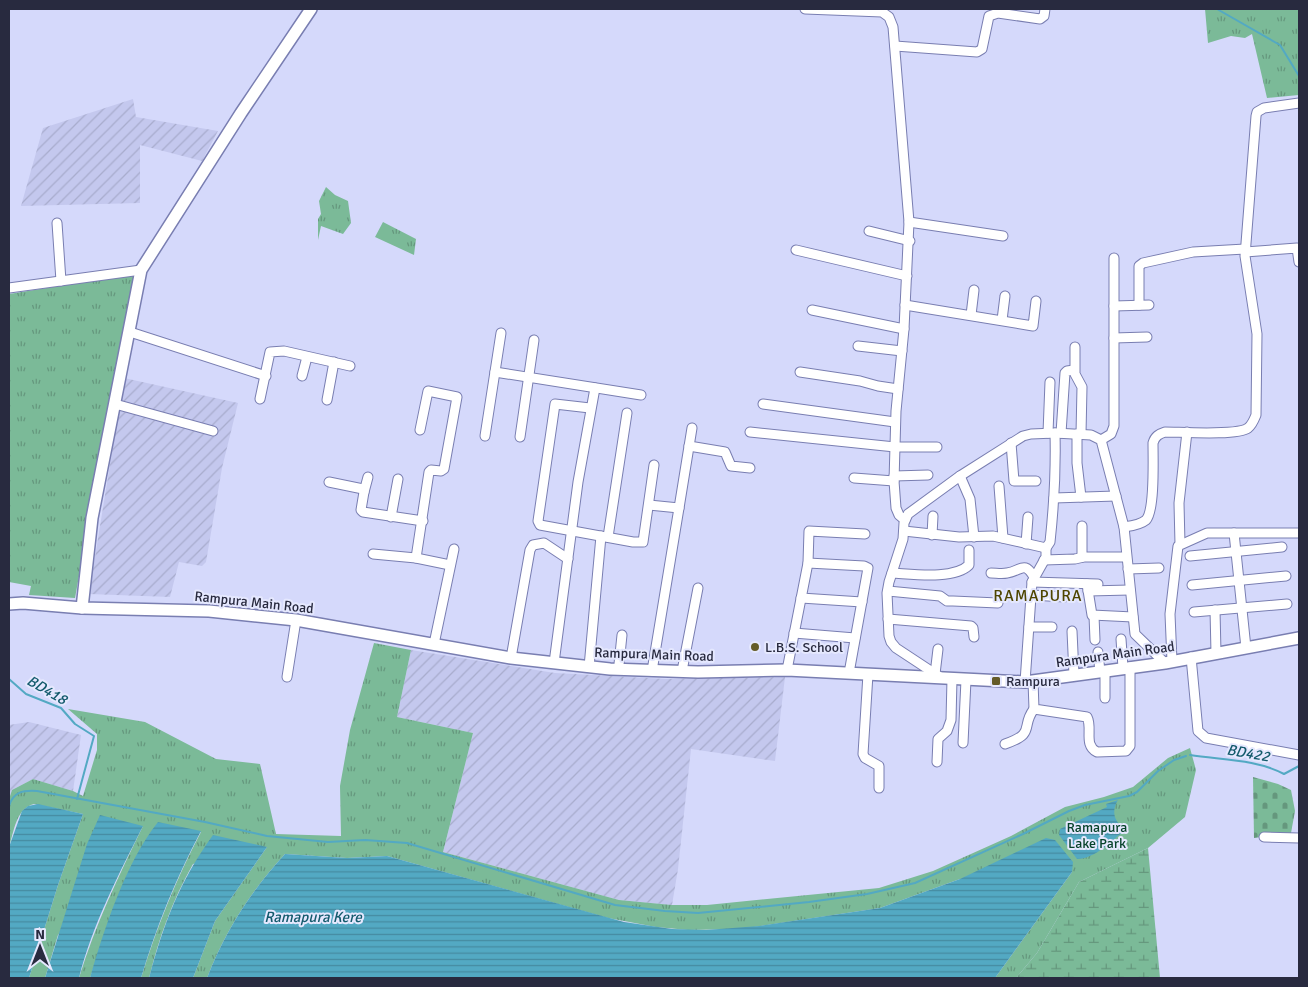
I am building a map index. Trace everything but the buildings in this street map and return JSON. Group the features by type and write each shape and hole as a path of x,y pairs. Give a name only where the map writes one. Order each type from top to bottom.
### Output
{"main road":[{"path":"82,608 92,518 141,270 241,113 311,9"},
{"name":"Rampura Main Road","path":"9,604 209,611 296,620 511,658 606,669 652,671 787,670 943,677 966,680 1029,681 1168,662 1299,638"}],"street":[{"path":"805,9 886,13 891,21 895,46 910,241 895,422 894,478 896,508 905,520"},
{"path":"895,46 977,52 982,49 991,14 998,13 1040,19 1044,16 1045,9"},
{"path":"1124,527 1145,521 1149,516 1152,500 1154,438 1165,432 1242,431 1248,428 1256,415 1257,334 1245,251 1257,112 1264,108 1299,103"},
{"path":"909,222 1003,236"},
{"path":"57,223 61,282"},
{"path":"869,231 910,241"},
{"path":"1114,306 1144,305 1139,266 1143,263 1193,252 1297,248 1299,262"},
{"path":"796,250 907,276"},
{"path":"1100,440 1111,434 1114,426 1114,258"},
{"path":"9,288 141,270"},
{"path":"971,316 974,290"},
{"path":"1002,320 1005,296"},
{"path":"905,305 1033,326 1036,301"},
{"path":"812,310 904,329"},
{"path":"130,332 266,376"},
{"path":"486,436 501,334"},
{"path":"1114,338 1147,337"},
{"path":"520,437 534,340"},
{"path":"858,346 902,351"},
{"path":"1075,347 1074,370 1082,387 1077,463 1081,497"},
{"path":"260,399 270,352 284,351 350,366"},
{"path":"302,376 307,357"},
{"path":"327,400 334,362"},
{"path":"1055,433 1065,373 1074,370"},
{"path":"495,372 641,395"},
{"path":"800,372 898,389"},
{"path":"1005,744 1024,735 1034,709 1029,681 1031,595 1033,580 1044,560 1046,548 1050,542 1054,498 1055,433 1050,382"},
{"path":"554,662 571,532 590,408 595,388"},
{"path":"416,558 429,472 431,470 441,471 444,469 457,398 428,391 420,430"},
{"path":"115,404 213,431"},
{"path":"590,408 555,404 538,521 542,527 643,542 654,465"},
{"path":"763,404 895,422"},
{"path":"589,667 604,537 627,413"},
{"path":"652,671 692,428"},
{"path":"750,432 895,447 937,447"},
{"path":"1168,662 1170,614 1177,548 1180,544 1178,503 1187,432"},
{"path":"943,677 896,648 889,636 888,591 904,531 905,520 911,510 960,476 1011,443 1031,434 1091,435 1100,440 1124,527 1136,636 1168,662"},
{"path":"1011,443 1014,481 1036,482"},
{"path":"689,446 725,452 731,466 750,468"},
{"path":"854,478 894,478 928,475"},
{"path":"960,476 970,498 974,537"},
{"path":"368,477 361,510 363,512 422,521"},
{"path":"391,517 398,479"},
{"path":"329,482 363,489 364,492"},
{"path":"999,486 1003,538"},
{"path":"1054,498 1116,496"},
{"path":"649,505 679,508"},
{"path":"932,535 933,516"},
{"path":"1026,544 1028,517"},
{"path":"1082,526 1082,557"},
{"path":"904,531 959,537 1003,538 1046,548"},
{"path":"787,670 808,563 809,532 865,534"},
{"path":"1180,544 1207,533 1299,533"},
{"path":"1234,533 1246,648"},
{"path":"511,658 530,550 533,545 544,543 568,558"},
{"path":"1190,556 1282,547"},
{"path":"434,644 454,549"},
{"path":"892,572 932,575 959,571 968,565 969,550"},
{"path":"372,554 416,558 450,565"},
{"path":"1044,560 1082,557 1126,557"},
{"path":"808,563 866,566 868,568 849,673"},
{"path":"991,573 1007,573 1024,568 1029,569 1033,580"},
{"path":"1128,569 1159,568"},
{"path":"1192,585 1286,576"},
{"path":"1033,580 1087,588 1130,590"},
{"path":"1087,588 1098,584"},
{"path":"682,671 698,588"},
{"path":"1087,588 1091,613 1094,616 1095,640"},
{"path":"888,591 940,596 948,601 998,603"},
{"path":"1031,595 1065,596"},
{"path":"801,598 862,602"},
{"path":"1194,612 1288,604"},
{"path":"1214,610 1216,653"},
{"path":"1094,616 1133,617"},
{"path":"888,619 970,626 973,628 974,637"},
{"path":"287,677 296,620"},
{"path":"1029,627 1052,627"},
{"path":"1072,631 1074,675"},
{"path":"794,632 855,638"},
{"path":"619,664 622,635"},
{"path":"1034,709 1086,717 1089,722 1089,742 1094,751 1126,751 1130,746 1127,668 1122,639"},
{"path":"937,762 938,739 947,732 951,720 938,649"},
{"path":"1098,652 1105,698"},
{"path":"1191,657 1198,732 1201,735 1206,738 1299,755"},
{"path":"606,669 608,664 619,664 637,666 637,670"},
{"path":"868,674 863,754 865,758 879,766 879,788"},
{"path":"964,743 966,680"},
{"path":"1264,837 1297,838"}],"shaded area":[{"path":"133,99 136,117 218,131 202,161 140,145 140,203 21,206 43,128"},
{"path":"124,378 238,403 222,468 206,562 202,566 179,562 170,597 89,594"},
{"path":"411,650 555,673 666,679 785,677 775,761 691,749 678,869 672,905 619,900 443,852 473,733 397,717"},
{"path":"29,722 81,735 73,791 33,779 12,790 9,799 9,725"}],"green space":[{"path":"1205,9 1299,9 1299,95 1267,98 1252,34 1245,38 1231,36 1208,43"},
{"path":"326,187 335,195 348,201 351,223 343,234 321,226 318,240 318,219 321,214 319,201"},
{"path":"383,222 416,239 414,255 375,237"},
{"path":"134,274 75,598 29,595 31,586 9,582 9,294"},
{"name":"Ramapura Lake Park","path":"374,643 411,650 397,717 473,733 443,852 619,900 672,905 707,905 879,888 933,871 1011,836 1065,807 1133,787 1168,758 1190,748 1196,770 1185,817 1148,848 1079,882 1037,953 1016,978 995,978 1072,872 960,879 880,908 741,929 688,930 656,927 608,918 387,856 347,858 285,854 261,882 240,912 222,944 207,978 193,978 215,921 267,847 193,864 167,920 149,978 141,978 183,867 201,832 136,858 107,927 90,978 79,978 85,958 116,882 143,826 58,935 45,978 29,978 58,885 83,814 34,804 28,806 19,815 9,847 9,799 12,790 33,779 73,791 83,796 97,750 97,734 68,709 145,722 216,759 260,764 276,834 341,836 340,786 350,730"},
{"path":"1253,777 1291,790 1295,811 1291,833 1254,838"},
{"path":"1148,848 1160,978 1016,978 1037,953 1079,882"}],"water":[{"path":"1118,800 1114,812 1116,820 1126,829 1097,852 1077,859 1059,835 1060,829 1107,807 1106,804"},
{"path":"38,804 83,814 58,885 29,978 9,978 9,847 22,811 28,806"},
{"path":"100,815 143,826 99,919 84,958 79,978 45,978 87,844"},
{"path":"158,822 201,831 167,903 141,978 90,978 109,918 126,876 146,838"},
{"name":"Ramapura Kere","path":"213,835 267,847 215,921 193,978 149,978 167,921 182,886"},
{"name":"Ramapura Kere","path":"1046,838 1055,840 1073,862 1072,872 995,978 207,978 222,944 240,912 261,882 285,854 347,858 387,856 624,922 672,929 706,930 759,926 880,908 960,879"}],"waterway":[{"path":"1217,9 1280,45 1299,76"},
{"name":"BD418","path":"9,679 26,694 61,708 75,724 94,736 77,799"},
{"name":"BD422","path":"1190,755 1262,765 1284,774 1299,766"},
{"path":"9,806 13,798 19,793 37,791 205,822 267,836 328,842 365,840 407,843 615,905 698,913 867,894 915,883 1069,811 1085,805 1129,796 1137,792 1158,771 1174,760 1186,756"}],"place":[{"name":"L.B.S. School","path":"755,647"},
{"name":"Rampura","path":"996,681"}],"district":[{"name":"RAMAPURA","path":"1038,595"}]}
